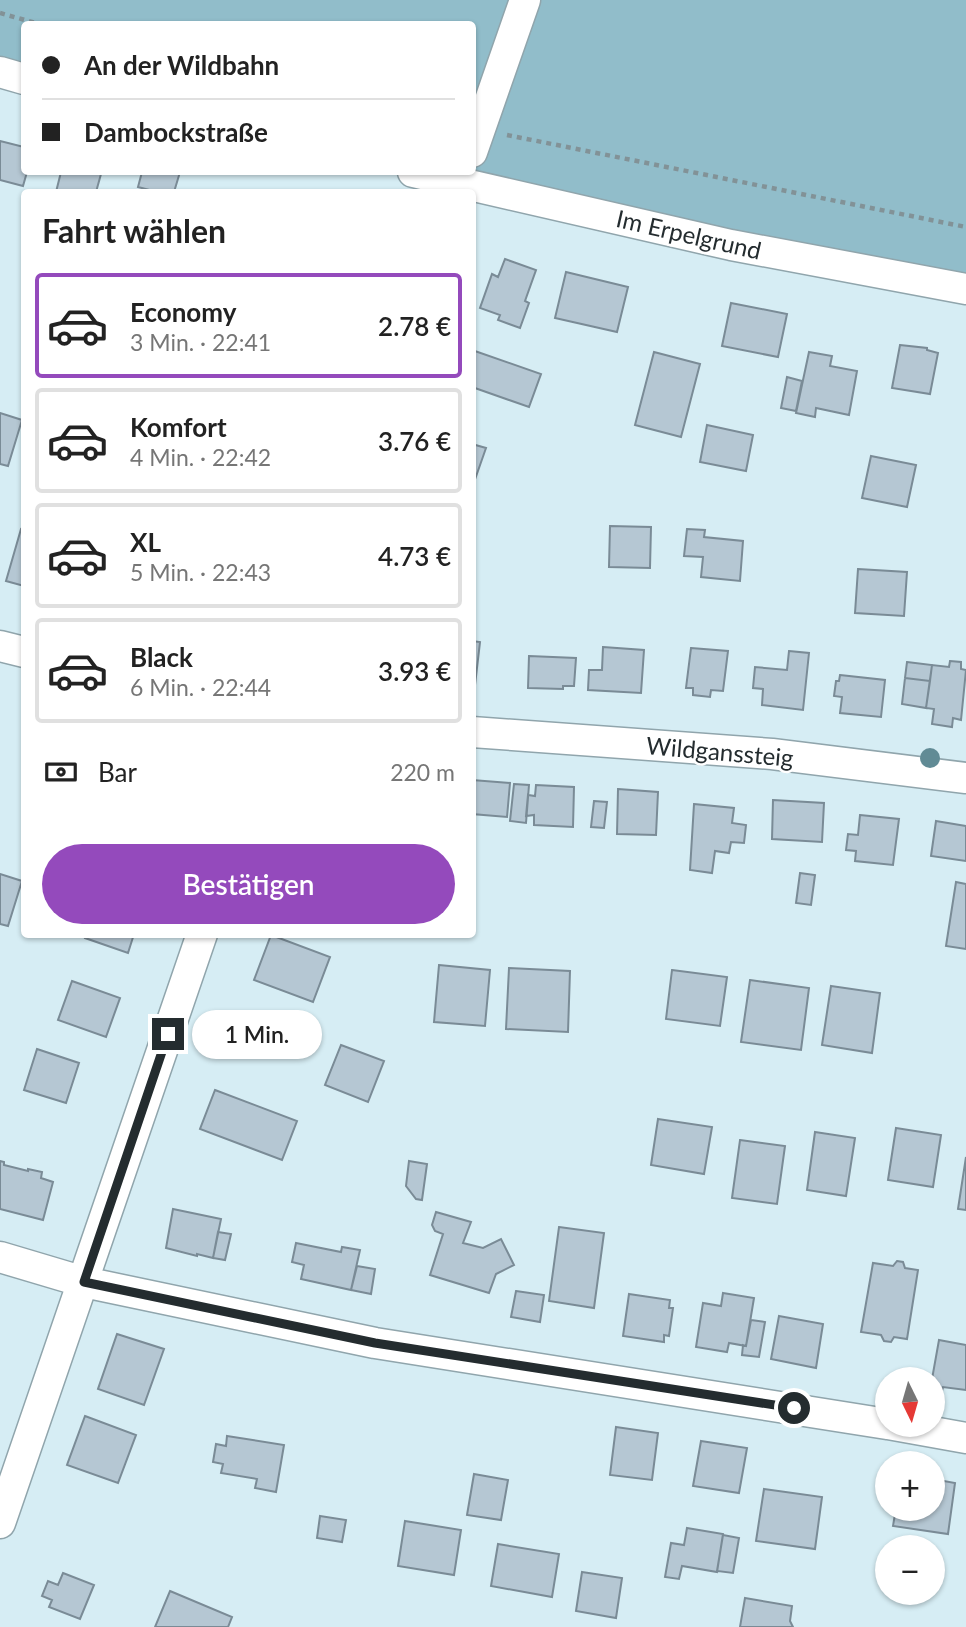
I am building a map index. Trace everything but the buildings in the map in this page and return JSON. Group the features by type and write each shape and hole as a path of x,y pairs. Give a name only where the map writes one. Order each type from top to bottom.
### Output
{"street":[{"path":"476,141 525,0"},
{"path":"0,72 21,78"},
{"name":"Im Erpelgrund","path":"428,175 731,244 966,289"},
{"path":"0,646 21,651"},
{"name":"Wildganssteig","path":"476,732 772,754 966,778"},
{"path":"0,1523 12,1454 84,1282 201,938"},
{"path":"0,1257 84,1282 375,1343 875,1422"},
{"path":"945,1434 966,1438"}],"path":[{"path":"0,13 28,21"},
{"path":"476,141 966,227"}],"shaded area":[{"path":"0,0 966,0 966,289 476,173 476,21 21,21 21,78 0,72"}],"route":[{"path":"168,1034 84,1282 375,1343 794,1408"}]}
